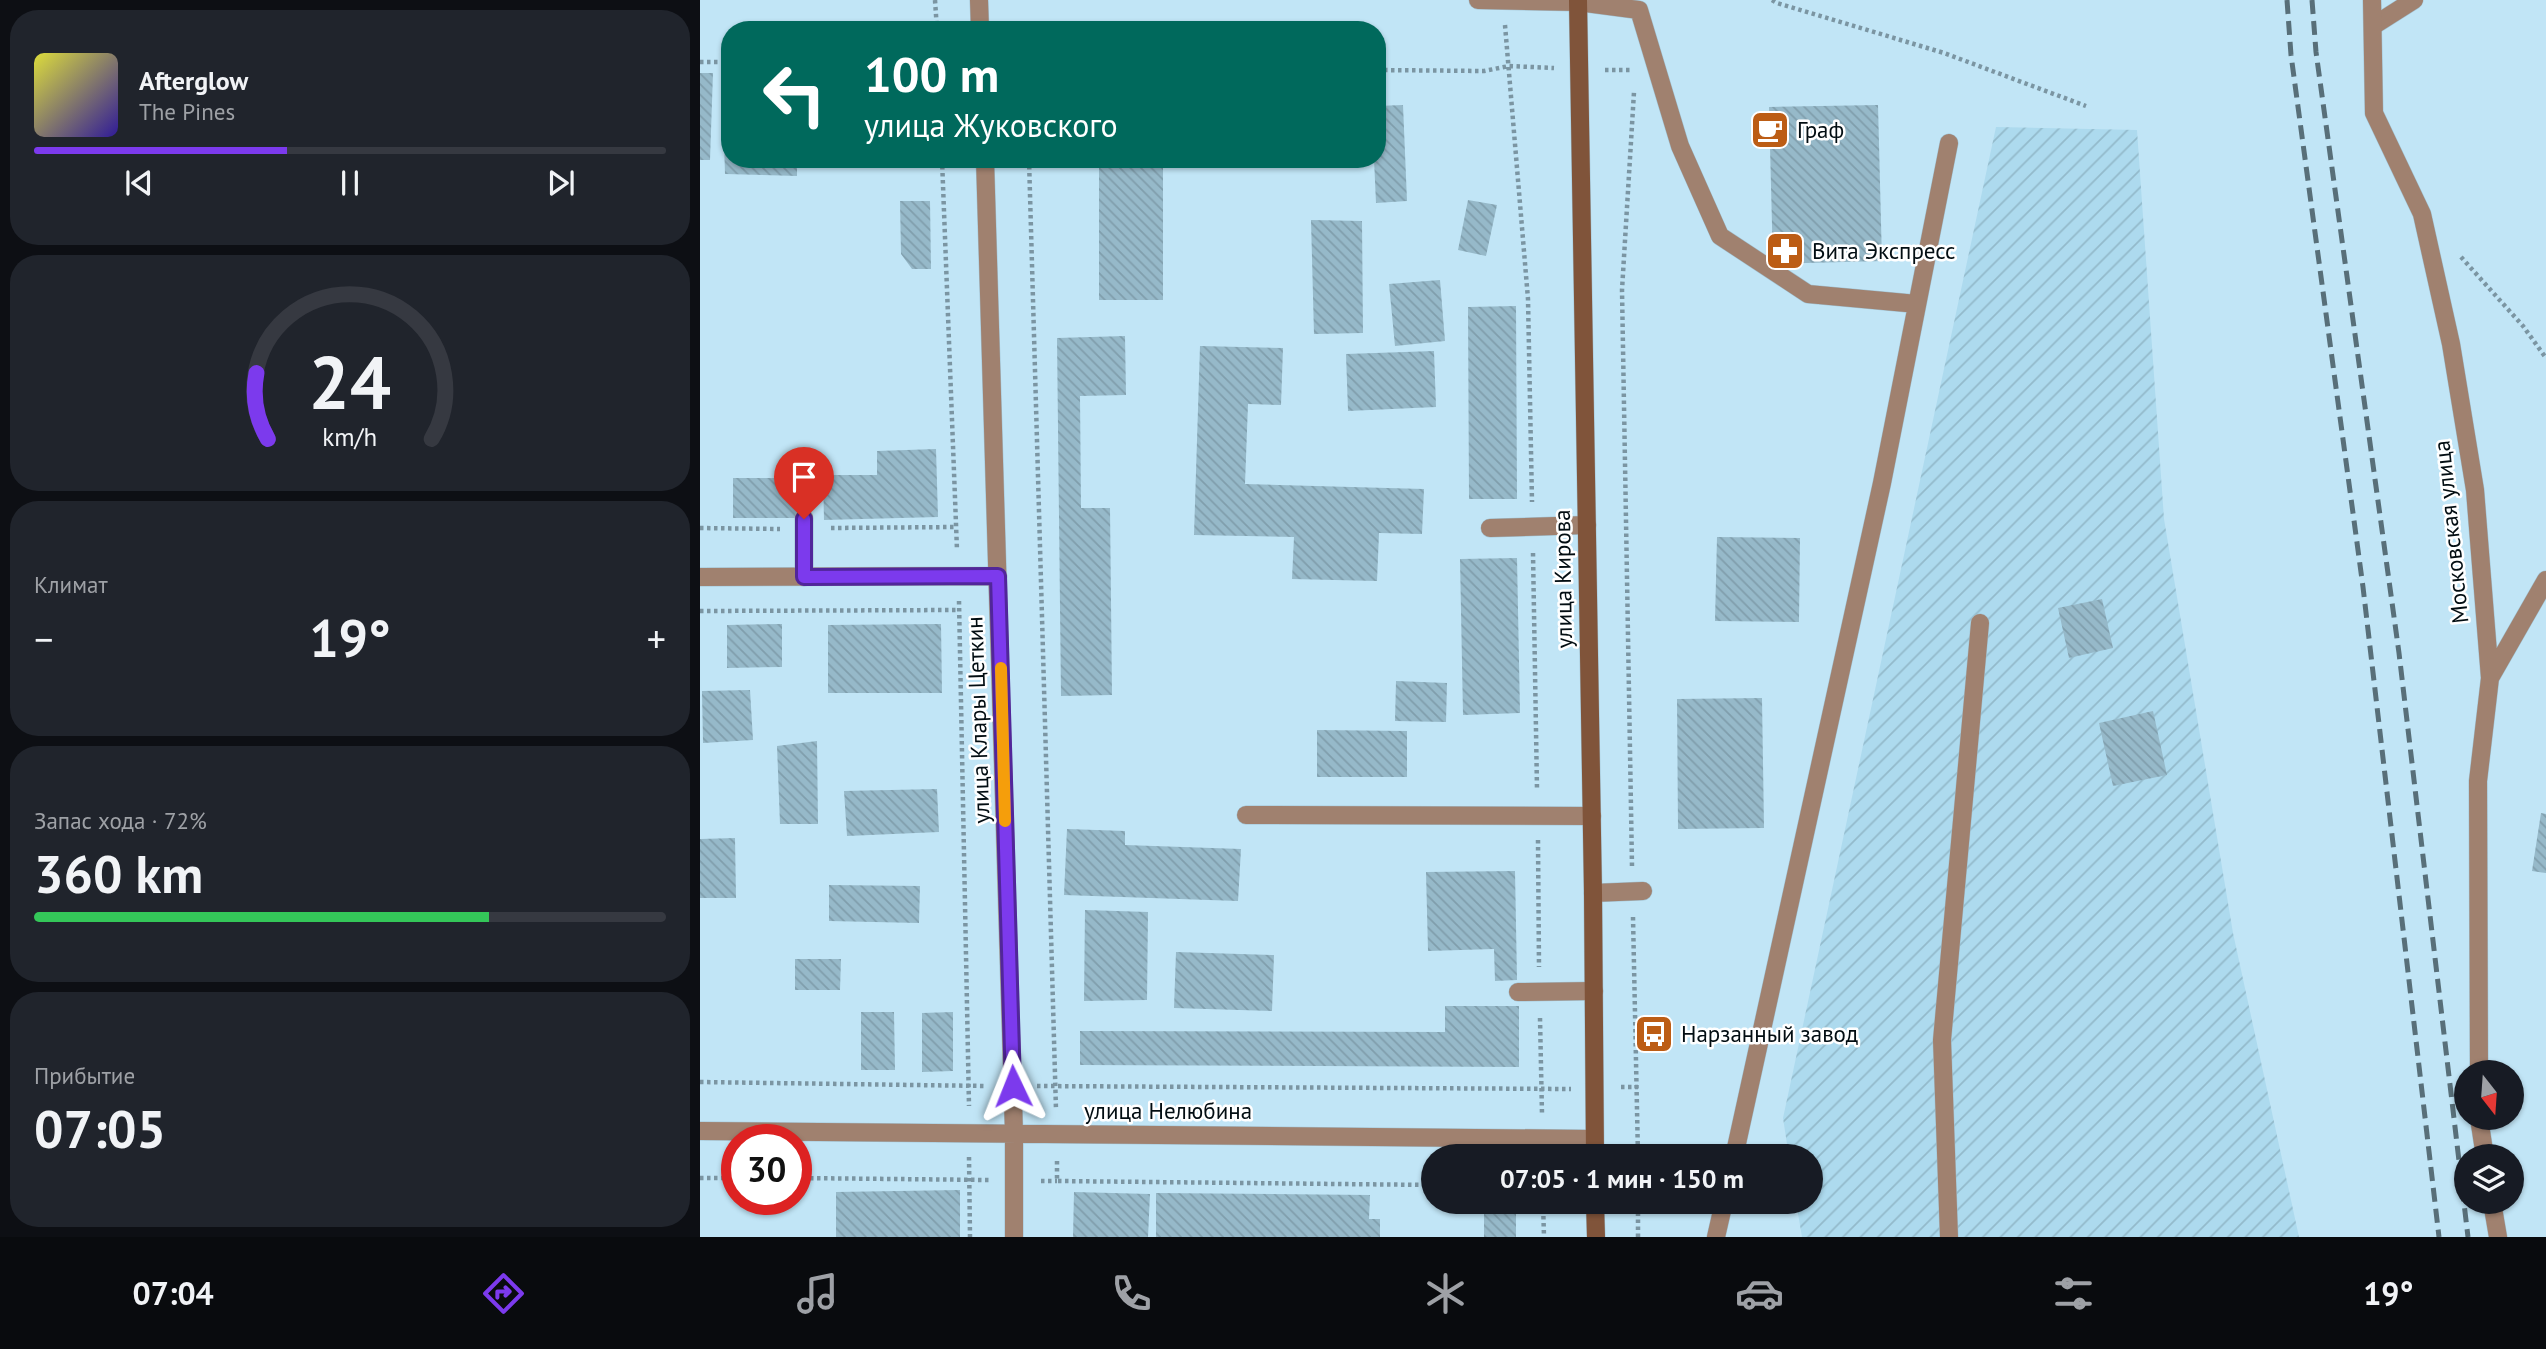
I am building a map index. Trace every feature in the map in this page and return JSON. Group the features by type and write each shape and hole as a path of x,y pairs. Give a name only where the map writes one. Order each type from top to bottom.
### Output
{"street":[{"path":"979,0 980,21"},
{"path":"1478,0 1578,1 1639,10 1680,146 1720,236 1808,294 1917,303"},
{"name":"Московская улица","path":"2372,0 2374,113 2422,214 2451,344 2475,490 2490,678 2478,781 2479,1060"},
{"path":"2373,26 2414,0"},
{"name":"улица Кирова","path":"1578,1 1592,816 1594,1144"},
{"path":"1737,1144 1882,483 1949,143"},
{"name":"улица Клары Цеткин","path":"985,168 1013,1086 1014,1237"},
{"path":"804,519 804,577"},
{"path":"1490,528 1587,525"},
{"path":"700,577 998,576"},
{"path":"2490,678 2546,580"},
{"path":"1949,1237 1942,1040 1980,623"},
{"path":"1246,815 1592,816"},
{"path":"1593,893 1638,892"},
{"path":"1518,992 1594,991"},
{"name":"улица Нелюбина","path":"700,1130 1542,1139 1571,1144"},
{"path":"1595,1214 1596,1237"},
{"path":"1716,1237 1721,1214"},
{"path":"2494,1214 2498,1237"}],"path":[{"path":"936,0 937,21"},
{"path":"1772,0 1777,4 1944,53 2086,106"},
{"path":"1503,1 1528,299 1542,1139"},
{"path":"700,62 721,62"},
{"path":"1386,70 1484,71 1509,66 1635,71"},
{"path":"1634,84 1622,290 1638,892 1638,1144"},
{"path":"942,168 959,610 970,1237"},
{"path":"1029,168 1057,1181"},
{"path":"2459,255 2523,326 2546,358"},
{"path":"700,611 959,610"},
{"path":"700,1082 1541,1090 1638,1087"},
{"path":"700,1178 721,1178"},
{"path":"812,1178 1421,1185"},
{"path":"1543,1214 1544,1237"},
{"path":"1638,1214 1638,1237"}],"shaded area":[{"path":"1996,127 2137,130 2164,519 2233,933 2299,1237 1802,1237 1798,1214 1823,1214 1823,1144 1787,1144 1783,1118"}],"building":[{"path":"700,73 713,73 710,160 700,160"},
{"path":"1403,105 1407,201 1376,203 1374,168 1386,168 1386,106"},
{"path":"1878,105 1882,261 1773,264 1769,107"},
{"path":"725,168 797,168 797,176 725,174"},
{"path":"1099,168 1163,168 1163,300 1099,300"},
{"path":"1468,200 1497,205 1486,256 1458,250"},
{"path":"900,201 930,201 931,269 912,269 901,254"},
{"path":"1311,220 1362,221 1363,333 1314,334"},
{"path":"1440,280 1445,341 1395,346 1389,284"},
{"path":"1516,306 1517,499 1469,499 1468,307"},
{"path":"1125,336 1126,395 1080,396 1081,508 1110,508 1112,695 1061,696 1057,338"},
{"path":"1200,346 1283,348 1281,405 1248,404 1245,484 1424,489 1422,534 1379,533 1377,581 1292,579 1294,537 1194,535"},
{"path":"1434,351 1436,407 1348,411 1346,354"},
{"path":"936,449 938,517 824,520 823,475 877,475 877,451"},
{"path":"733,478 798,478 797,518 733,518"},
{"path":"1717,537 1800,538 1799,622 1715,621"},
{"path":"1517,558 1520,713 1463,715 1460,559"},
{"path":"2102,599 2113,648 2069,658 2058,608"},
{"path":"782,624 782,667 727,668 727,625"},
{"path":"941,624 942,693 828,693 828,625"},
{"path":"1396,681 1447,683 1446,722 1395,721"},
{"path":"750,690 753,740 703,743 702,691"},
{"path":"1762,698 1764,828 1678,829 1677,699"},
{"path":"2153,711 2167,775 2113,786 2099,723"},
{"path":"1317,730 1407,731 1407,777 1317,777"},
{"path":"817,741 818,824 780,824 777,746"},
{"path":"937,789 939,832 847,836 844,791"},
{"path":"2541,813 2546,814 2546,873 2532,871"},
{"path":"1067,829 1125,831 1125,845 1241,849 1238,901 1064,895"},
{"path":"735,838 736,898 700,898 700,839"},
{"path":"1515,871 1517,980 1495,981 1494,949 1428,951 1426,872"},
{"path":"829,885 920,886 919,923 829,921"},
{"path":"1085,910 1148,912 1147,1000 1084,1001"},
{"path":"1176,952 1274,955 1272,1011 1174,1008"},
{"path":"795,959 841,959 840,990 795,990"},
{"path":"1445,1006 1519,1006 1519,1067 1080,1065 1080,1031 1445,1032"},
{"path":"861,1012 894,1012 895,1070 861,1070"},
{"path":"953,1012 953,1071 922,1072 922,1013"},
{"path":"960,1190 960,1237 836,1237 836,1192"},
{"path":"1074,1192 1150,1194 1148,1237 1073,1237"},
{"path":"1156,1193 1370,1195 1369,1219 1380,1219 1380,1237 1156,1237"},
{"path":"1484,1214 1516,1214 1516,1237 1484,1237"}],"railway":[{"path":"2287,0 2291,55 2363,587 2439,1237"},
{"path":"2312,0 2316,52 2399,653 2468,1237"}],"slow traffic":[{"path":"1001,668 1005,821"}],"place":[{"name":"Граф","path":"1770,130"},
{"name":"Вита Экспресс","path":"1785,251"},
{"name":"Нарзанный завод","path":"1654,1034"}],"route":[{"path":"804,519 804,577 998,576 1013,1086"}]}
